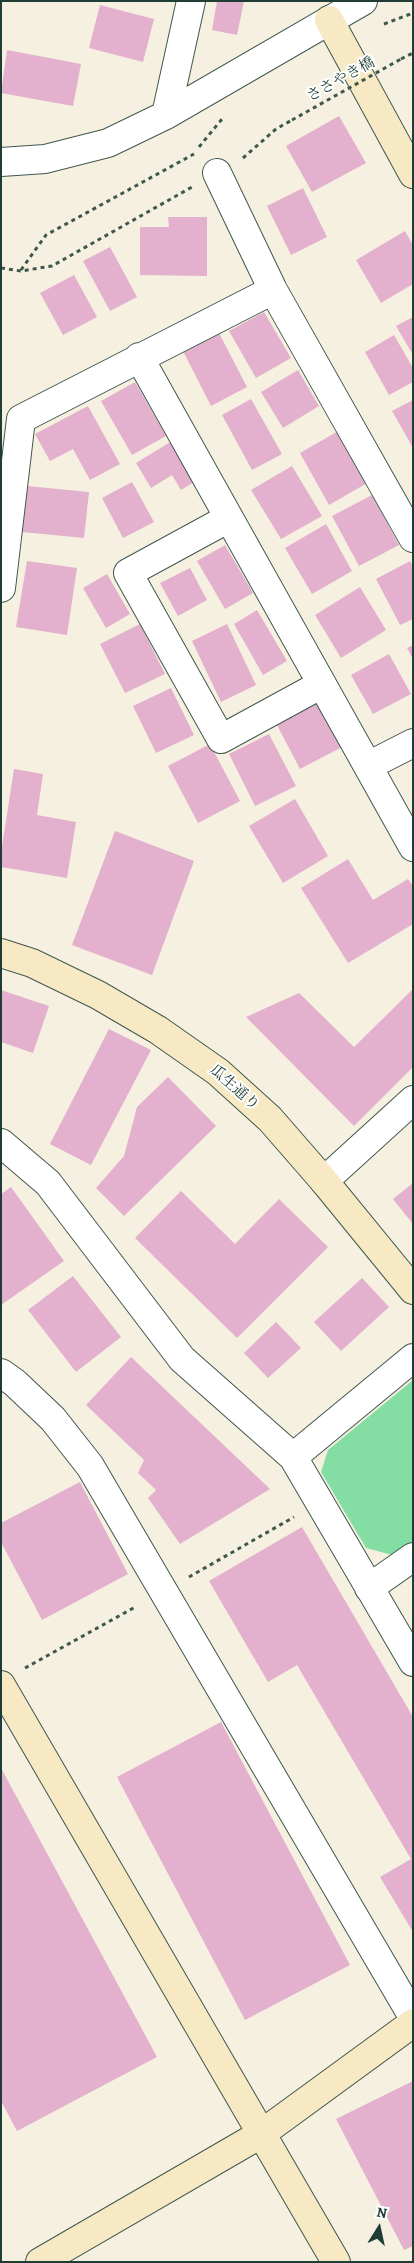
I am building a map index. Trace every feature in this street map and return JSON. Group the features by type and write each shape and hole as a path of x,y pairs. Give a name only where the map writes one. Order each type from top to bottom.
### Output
{"street":[{"path":"166,115 191,1"},
{"path":"1,162 45,159 108,144 166,115 363,1"},
{"path":"329,20 413,174"},
{"path":"217,173 273,290 413,538"},
{"path":"1,588 21,419 273,290"},
{"path":"139,357 413,847"},
{"path":"229,518 128,573 221,739 322,684"},
{"path":"368,766 413,743"},
{"name":"瓜生通り","path":"1,954 32,963 98,995 158,1030 218,1072 270,1119 324,1181 413,1290"},
{"path":"324,1181 413,1100"},
{"path":"1,1143 48,1183 182,1359 293,1457 413,1662"},
{"path":"293,1457 413,1358"},
{"path":"1,1373 15,1383 53,1419 90,1466 413,2017"},
{"path":"369,1588 413,1557"},
{"path":"1,1685 336,2262"},
{"path":"40,2262 261,2134 413,2022"}],"path":[{"name":"ささやき橋","path":"1,268 21,270 52,266 250,155 276,129 413,53"},
{"path":"21,270 46,235 194,154 225,116 210,88"}],"green space":[{"path":"413,1380 413,1541 392,1555 366,1548 321,1472 328,1450"}],"building":[{"path":"217,1 244,1 237,35 212,30"},
{"path":"100,5 154,19 143,62 89,48"},
{"path":"7,50 81,64 73,106 1,93"},
{"path":"339,116 366,163 312,192 286,146"},
{"path":"303,188 327,237 291,255 267,206"},
{"path":"168,217 207,217 207,276 140,275 140,227 169,227"},
{"path":"405,231 413,245 413,284 381,303 356,260"},
{"path":"110,247 137,297 110,311 83,261"},
{"path":"74,275 97,317 63,335 40,293"},
{"path":"264,312 291,358 256,378 229,331"},
{"path":"413,317 413,355 396,326"},
{"path":"219,333 247,387 211,406 183,351"},
{"path":"394,335 413,368 413,382 389,395 365,352"},
{"path":"298,370 319,406 283,428 261,392"},
{"path":"135,382 166,436 132,455 101,401"},
{"path":"251,399 282,454 252,470 222,415"},
{"path":"413,400 413,448 392,411"},
{"path":"88,406 120,464 90,480 73,449 50,461 35,434"},
{"path":"340,430 369,482 329,505 300,453"},
{"path":"172,441 196,481 181,490 172,475 151,488 136,463"},
{"path":"292,466 322,516 281,539 251,490"},
{"path":"132,482 154,522 123,538 102,498"},
{"path":"27,486 89,492 84,538 22,532"},
{"path":"372,495 399,545 359,566 332,516"},
{"path":"326,524 352,571 312,594 285,548"},
{"path":"225,545 253,593 225,609 197,561"},
{"path":"27,561 77,568 67,635 16,627"},
{"path":"410,561 413,566 413,619 400,625 376,579"},
{"path":"190,568 207,600 178,616 160,583"},
{"path":"107,574 130,614 106,628 83,588"},
{"path":"360,587 386,630 341,658 315,615"},
{"path":"257,610 287,661 263,675 234,624"},
{"path":"140,624 165,674 125,693 100,644"},
{"path":"227,624 256,685 221,702 192,641"},
{"path":"413,645 413,659 407,648"},
{"path":"389,654 411,694 373,714 351,675"},
{"path":"171,688 194,735 156,753 133,706"},
{"path":"318,703 342,747 300,769 277,725"},
{"path":"269,734 296,786 255,806 229,754"},
{"path":"210,744 240,801 198,823 168,766"},
{"path":"14,769 43,774 37,815 76,822 67,878 1,867 1,853"},
{"path":"295,799 328,856 283,883 249,826"},
{"path":"115,831 194,861 152,975 72,945"},
{"path":"348,859 373,900 408,879 413,886 413,924 348,963 301,888"},
{"path":"413,989 413,1067 354,1126 246,1017 299,993 354,1047"},
{"path":"1,990 49,1006 33,1053 1,1042"},
{"path":"109,1029 151,1050 91,1165 50,1144"},
{"path":"168,1077 216,1126 124,1216 96,1188 124,1156 137,1107"},
{"path":"413,1183 413,1224 393,1199"},
{"path":"11,1187 64,1261 1,1305 1,1194"},
{"path":"181,1191 235,1244 279,1199 328,1247 237,1338 135,1238"},
{"path":"73,1276 121,1337 76,1372 28,1310"},
{"path":"362,1278 389,1307 341,1351 314,1322"},
{"path":"276,1322 301,1348 268,1378 244,1353"},
{"path":"131,1357 270,1489 180,1544 148,1498 156,1490 138,1473 144,1460 86,1405"},
{"path":"80,1482 128,1574 42,1620 1,1542 1,1523"},
{"path":"302,1527 413,1717 413,1932 380,1877 411,1859 297,1665 268,1682 209,1581"},
{"path":"221,1722 350,1965 245,2020 117,1777"},
{"path":"1,1768 157,2057 17,2131 1,2101"},
{"path":"413,2081 413,2246 404,2250 336,2119"}]}
